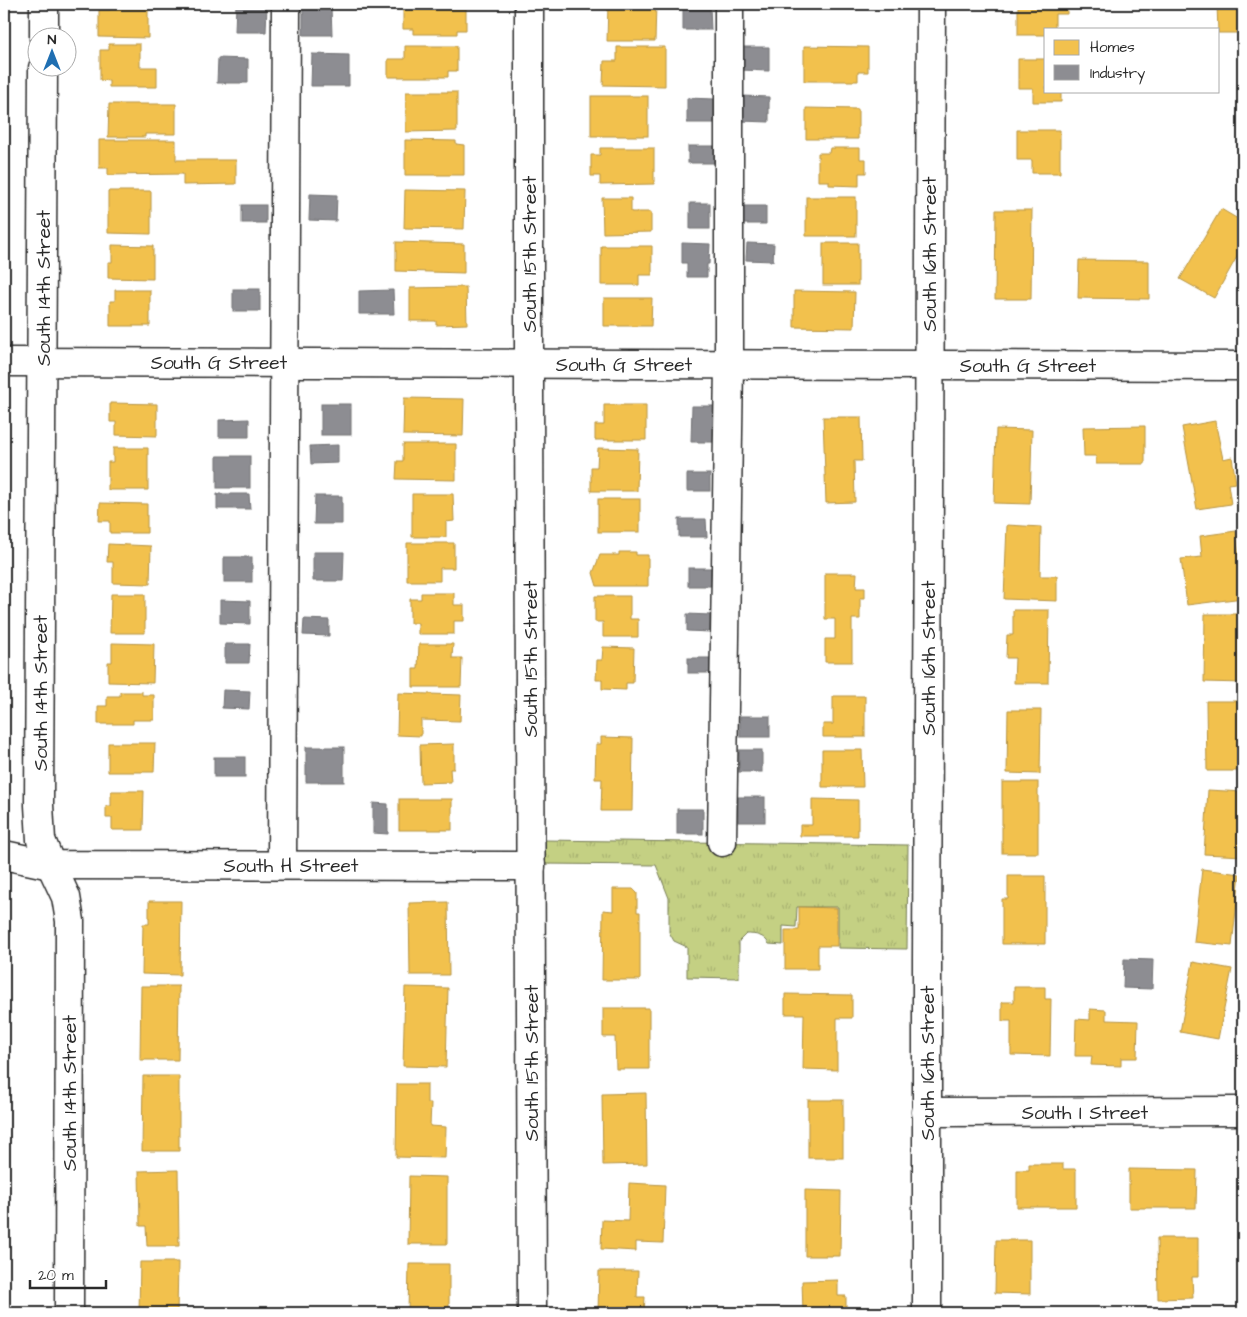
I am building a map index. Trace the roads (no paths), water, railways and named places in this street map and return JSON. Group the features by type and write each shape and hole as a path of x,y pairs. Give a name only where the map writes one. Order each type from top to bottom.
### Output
{"street":[{"path":"44,4 44,28"},
{"path":"282,865 286,4"},
{"name":"South 15th Street","path":"529,4 528,364 532,1313"},
{"path":"722,842 729,364 729,4"},
{"name":"South 16th Street","path":"927,1313 926,1112 931,4"},
{"name":"South 14th Street","path":"43,78 39,805 41,840 50,865 66,897 70,921 68,1313"},
{"name":"South G Street","path":"4,362 1243,366"},
{"name":"South H Street","path":"4,855 50,865 531,866"},
{"name":"South I Street","path":"926,1112 1243,1111"}]}
